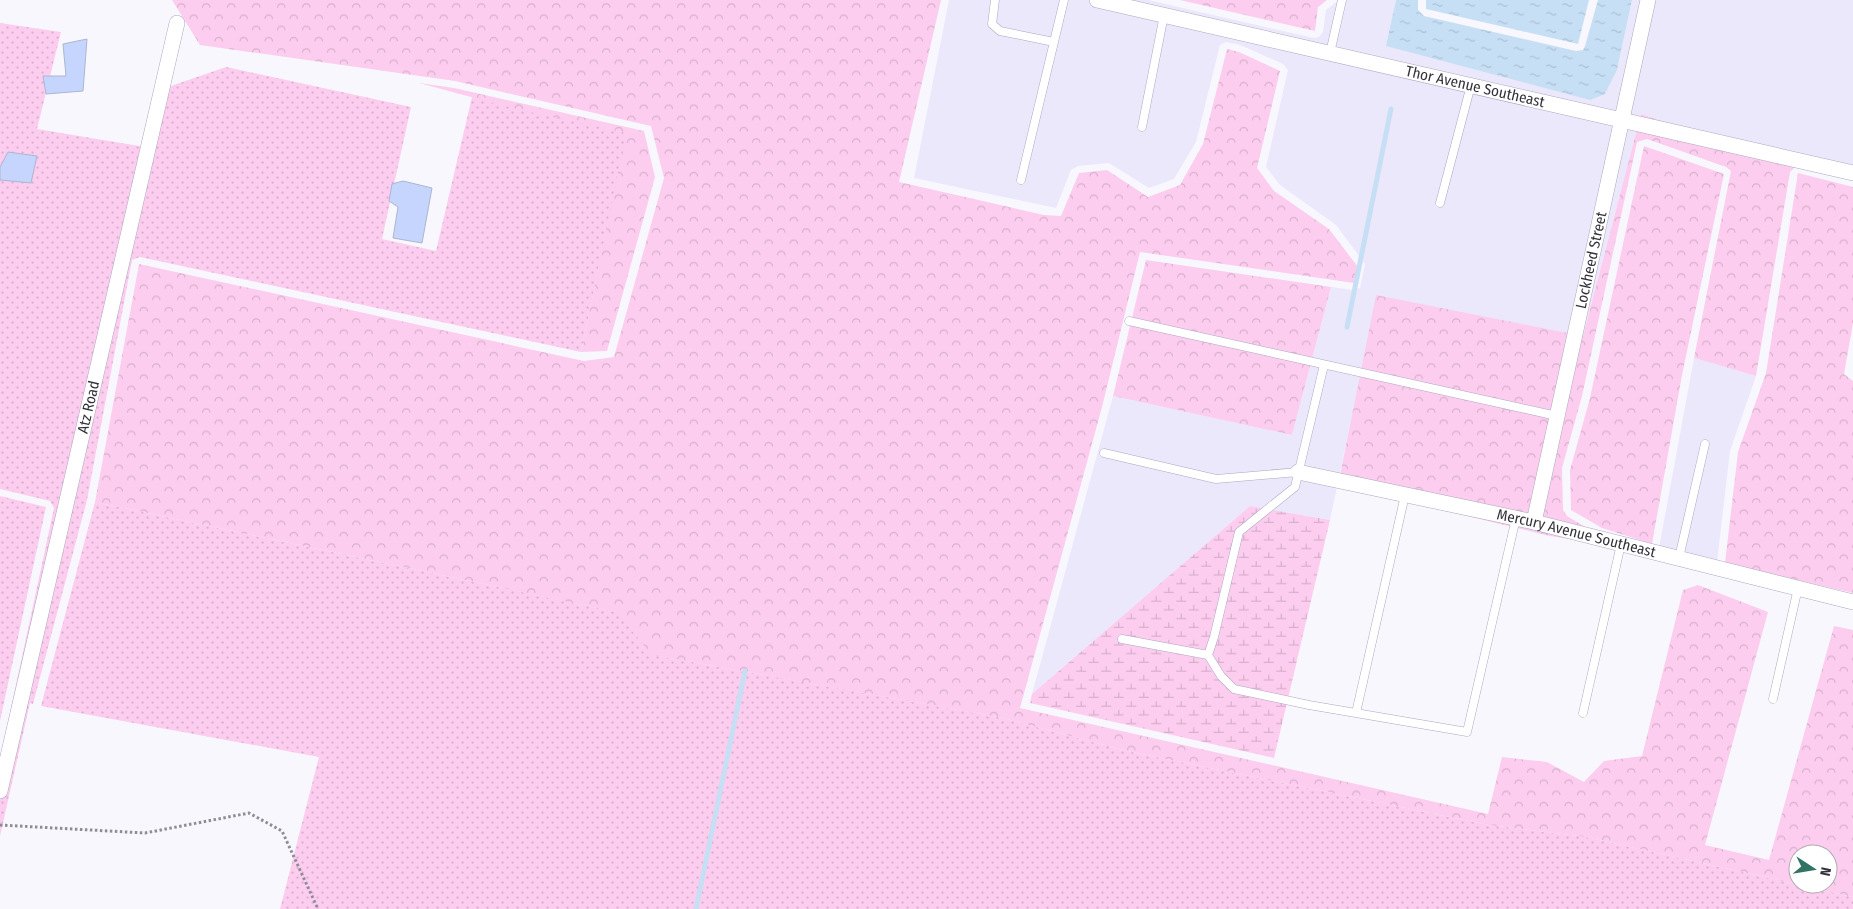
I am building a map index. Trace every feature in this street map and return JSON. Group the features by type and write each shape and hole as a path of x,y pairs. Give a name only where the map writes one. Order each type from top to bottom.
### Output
{"street":[{"name":"Thor Avenue Southeast","path":"1097,0 1853,174"},
{"name":"Lockheed Street","path":"1534,522 1620,121 1648,0"},
{"name":"Atz Road","path":"0,791 177,23"},
{"name":"Mercury Avenue Southeast","path":"1298,472 1534,522 1853,602"}],"lane":[{"path":"995,0 992,24 1000,31 1054,42"},
{"path":"1021,180 1064,0"},
{"path":"1330,53 1342,0"},
{"path":"1142,127 1164,15"},
{"path":"1440,203 1471,85"},
{"path":"1129,322 1557,416"},
{"path":"1208,655 1240,532 1295,487 1324,365"},
{"path":"1678,558 1705,444"},
{"path":"1104,453 1216,479 1298,472"},
{"path":"1356,712 1405,495"},
{"path":"1122,639 1208,655 1221,676 1234,689 1467,732 1516,518"},
{"path":"1583,713 1621,544"},
{"path":"1773,699 1798,588"}],"path":[{"path":"0,825 145,833 249,813 282,831 318,909"}],"shaded area":[{"path":"949,0 1148,0 1314,38 1319,37 1323,32 1326,10 1339,0 1396,0 1387,46 1605,94 1617,70 1632,0 1853,0 1853,180 1806,168 1641,114 1583,336 1377,296 1330,520 1250,506 1032,694 1113,396 1292,435 1331,287 1353,290 1360,288 1365,264 1336,225 1280,185 1266,167 1288,70 1283,64 1240,45 1226,42 1220,45 1196,142 1174,179 1149,188 1109,163 1078,166 1071,170 1056,208 914,178"},
{"path":"1694,358 1756,376 1730,451 1717,562 1659,548"}],"green space":[{"path":"172,0 941,0 899,182 1044,215 1061,216 1079,173 1107,170 1148,197 1180,185 1203,144 1227,49 1239,52 1280,71 1257,168 1274,191 1329,229 1358,267 1354,283 1140,252 1102,407 1020,708 1488,814 1502,757 1547,762 1584,782 1604,761 1642,756 1683,590 1698,585 1768,612 1705,845 1769,860 1834,626 1853,630 1853,897 1838,894 1838,844 1788,844 1788,882 1586,837 1489,825 1127,751 1003,718 652,655 616,612 95,502 139,264 584,361 614,357 664,178 651,126 455,81 200,45"},
{"path":"1180,0 1327,0 1318,7 1315,31"},
{"path":"0,23 61,32 37,129 145,147 165,88 226,67 411,107 382,239 436,251 472,97 627,133 581,352 140,257 132,260 87,500 33,704 30,703 0,836 0,759 54,508 50,501 0,489"},
{"path":"419,83 454,88 644,131 655,177 607,351 581,352 626,133 516,109"},
{"path":"1641,114 1806,168 1795,167 1790,172 1756,376 1694,358 1731,171 1726,167 1647,139 1637,142 1582,396 1562,468 1563,510 1567,516 1597,534 1645,551 1550,536 1338,485 1376,295 1583,336"},
{"path":"1644,146 1724,174 1682,375 1652,544 1602,528 1571,510 1570,470 1590,398"},
{"path":"1798,173 1853,187 1853,323 1844,374 1853,381 1853,593 1725,563 1738,452 1766,373"},
{"path":"1146,260 1331,287 1292,435 1113,396"},
{"path":"0,496 46,507 0,721"},
{"path":"95,502 617,612 653,655 1003,718 1127,751 1489,825 1586,837 1788,882 1788,894 1838,894 1853,897 1853,909 280,909 319,757 41,706"},
{"path":"1250,506 1330,520 1274,758 1030,703 1032,694"}],"water":[{"path":"1396,0 1418,0 1418,10 1424,16 1576,51 1583,50 1585,46 1598,0 1632,0 1617,70 1605,94 1590,100 1386,46"},
{"path":"1426,0 1589,0 1578,44 1426,9"}],"building":[{"path":"87,39 83,91 46,94 43,76 66,76 63,44"},
{"path":"8,152 37,156 31,183 0,180 0,167"},
{"path":"403,181 432,188 422,243 393,238 398,207 389,201 392,184"}],"waterway":[{"path":"1347,327 1391,109"},
{"path":"696,909 745,671"}]}
